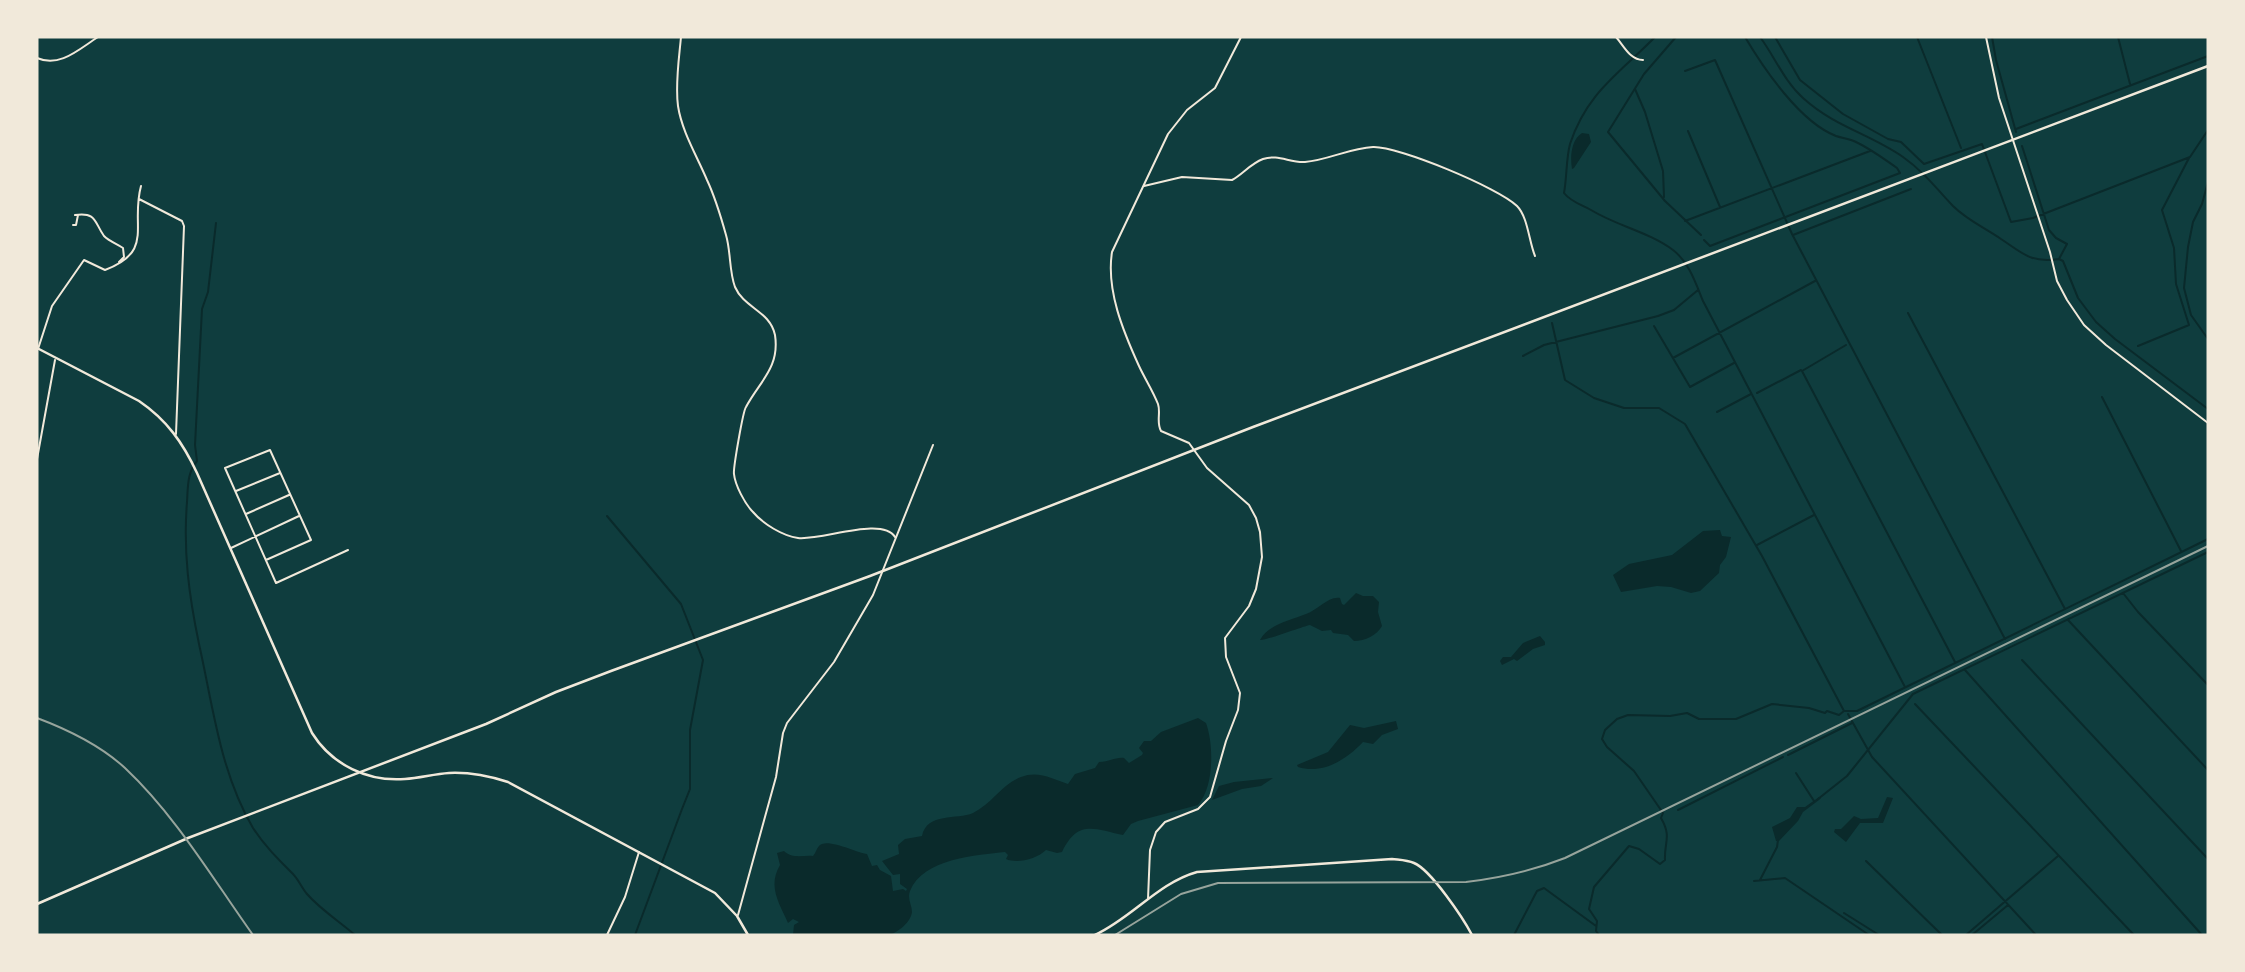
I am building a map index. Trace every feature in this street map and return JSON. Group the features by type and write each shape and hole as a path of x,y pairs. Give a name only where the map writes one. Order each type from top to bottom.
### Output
{"main road":[{"path":"37,904 188,838 486,724 556,692 884,571 2208,66"},
{"path":"38,348 139,401 153,410 176,434 197,473 312,733 325,751 343,765 390,780 471,773 524,789 715,893 737,916 748,935"},
{"path":"1095,935 1119,922 1177,880 1197,872 1403,860 1413,862 1428,873 1464,920 1472,935"}],"street":[{"path":"37,58 53,62 63,59 98,37"},
{"path":"681,37 677,91 681,117 708,182 727,238 736,289 770,322 775,337 774,359 768,374 742,415 734,467 736,480 752,512 778,531 790,536 824,537 863,528 886,529 895,537"},
{"path":"1148,900 1150,850 1156,832 1164,822 1191,813 1204,804 1216,781 1240,701 1236,680 1226,657 1225,638 1249,607 1260,572 1260,532 1253,512 1243,499 1207,468 1196,450 1182,438 1165,434 1158,426 1159,407 1138,365 1113,294 1112,252 1168,134 1187,110 1215,88 1241,37"},
{"path":"1616,37 1632,57 1643,60"},
{"path":"1986,37 1993,75 2013,141 2057,281 2067,300 2084,325 2106,345 2208,423"},
{"path":"1143,187 1182,177 1232,180 1253,163 1266,158 1301,162 1364,148 1390,149 1470,178 1506,197 1521,212 1535,256"},
{"path":"38,348 52,306 84,260 105,270 117,266 133,253 141,186"},
{"path":"139,199 182,221 184,226 176,434"},
{"path":"73,225 76,225 77,215 90,216 98,223 105,237 123,248 124,257 117,266"},
{"path":"37,459 56,358"},
{"path":"737,916 741,912 776,777 787,723 834,662 873,595 933,445"},
{"path":"266,560 311,540 270,450 225,468 276,583 348,550"},
{"path":"235,491 280,473"},
{"path":"246,514 290,495"},
{"path":"230,548 300,516"},
{"path":"607,935 625,897 639,851"}],"water":[{"path":"1582,133 1589,134 1591,142 1572,169 1572,149"},
{"path":"1720,530 1722,536 1731,537 1726,557 1720,565 1719,573 1700,591 1691,593 1657,586 1621,592 1613,575 1629,564 1672,555 1703,531"},
{"path":"1356,593 1373,596 1379,602 1378,612 1382,626 1370,637 1354,641 1348,635 1333,633 1331,630 1322,631 1310,625 1260,640 1269,630 1281,623 1310,612 1331,599 1340,598 1344,605"},
{"path":"1540,636 1545,645 1533,649 1517,661 1514,659 1502,665 1500,661 1503,657 1511,657 1523,643"},
{"path":"1198,718 1206,723 1209,732 1211,766 1207,788 1198,805 1138,821 1131,824 1123,835 1095,829 1081,831 1074,835 1062,852 1046,850 1021,861 1006,859 1008,855 1005,852 994,853 952,860 939,865 917,880 909,894 911,916 904,926 890,935 793,935 794,925 799,922 793,919 788,923 775,888 776,873 780,865 777,853 784,851 794,856 813,856 823,844 842,846 867,854 872,866 877,865 891,876 893,891 906,891 900,884 900,874 893,875 882,861 899,854 898,845 905,839 922,836 930,823 973,813 1014,780 1027,775 1045,776 1068,784 1075,774 1095,768 1099,762 1124,758 1129,763 1142,755 1139,748 1144,741 1151,741 1161,732"},
{"path":"1396,721 1398,729 1382,735 1373,744 1363,742 1334,764 1316,769 1297,765 1328,752 1350,725 1364,728"},
{"path":"1273,778 1261,786 1242,789 1212,800 1219,786"},
{"path":"1887,797 1893,798 1883,823 1860,823 1846,842 1834,832 1854,816 1861,819 1878,818"},
{"path":"1821,798 1803,812 1798,821 1776,841 1772,827 1790,818 1797,807 1805,807"}],"waterway":[{"path":"1655,37 1606,84 1586,110 1570,144 1564,193 1573,201 1664,244 1679,255 1905,687"},
{"path":"1676,37 1644,74 1608,132 1665,201 1701,235"},
{"path":"1704,240 1710,246 1900,173 1897,168 1867,148 1836,136 1809,119 1773,79 1745,37"},
{"path":"1760,37 1790,84 1815,108 1903,157 1958,211 2022,253 2041,260 2063,261 2078,298 2096,322 2208,409"},
{"path":"1775,37 1800,80 1843,114 1888,139 1901,142 1924,164 1982,144 2011,222 2033,218 2190,157 2208,130"},
{"path":"1917,37 1961,148"},
{"path":"1992,37 2016,132"},
{"path":"2118,37 2130,84"},
{"path":"2016,129 2208,56"},
{"path":"1685,71 1715,60 1792,234 2005,639"},
{"path":"1635,89 1663,171 1664,197"},
{"path":"1688,131 1720,207"},
{"path":"2022,146 2049,230 2067,244 2059,259"},
{"path":"1685,221 1870,151"},
{"path":"2138,346 2189,325 2176,284 2174,248 2162,210 2189,158"},
{"path":"2208,182 2202,204 2193,222 2184,288 2191,315 2208,339"},
{"path":"1793,235 1911,189"},
{"path":"216,223 208,292 202,309 195,445 197,461 189,480 186,520 188,573 195,626 225,762 242,807 257,834 307,894 355,935"},
{"path":"1673,358 1815,281"},
{"path":"1523,356 1544,345 1674,310 1698,290"},
{"path":"1908,313 2065,609"},
{"path":"1552,323 1565,380 1594,398 1624,408 1659,408 1685,424 1762,556 1844,711 1857,711 2208,539"},
{"path":"1654,326 1690,387 1734,363"},
{"path":"1846,345 1802,371 1955,662"},
{"path":"1757,393 1801,370"},
{"path":"1717,412 1751,394"},
{"path":"2102,397 2181,551"},
{"path":"1757,545 1814,515"},
{"path":"607,516 681,604 703,660 690,730 690,789 635,935"},
{"path":"1818,799 1847,776 1913,694 2208,552"},
{"path":"2123,593 2208,685"},
{"path":"2068,620 2208,770"},
{"path":"2022,660 2208,859"},
{"path":"1965,670 2202,935"},
{"path":"1599,935 1596,931 1597,921 1589,909 1594,887 1629,846 1639,849 1660,864 1665,860 1667,839 1661,818 1663,813 1634,771 1607,747 1602,739 1605,730 1617,719 1628,715 1670,716 1687,713 1699,719 1736,719 1772,704 1839,715 1844,711"},
{"path":"1915,704 2134,935"},
{"path":"1848,714 1872,757 2036,935"},
{"path":"1788,755 1852,723"},
{"path":"1678,810 1783,757"},
{"path":"1796,773 1814,801"},
{"path":"1760,880 1778,840"},
{"path":"1966,935 2058,856"},
{"path":"1866,861 1942,935"},
{"path":"1754,881 1785,878 1869,935"},
{"path":"1514,935 1537,891 1544,888 1596,926"},
{"path":"1972,935 2008,905"},
{"path":"1844,913 1879,935"}],"railway":[{"path":"1115,935 1181,894 1218,883 1466,882 1553,863 2208,546"},
{"path":"37,718 84,739 105,752 144,787 177,827 253,935"}]}
